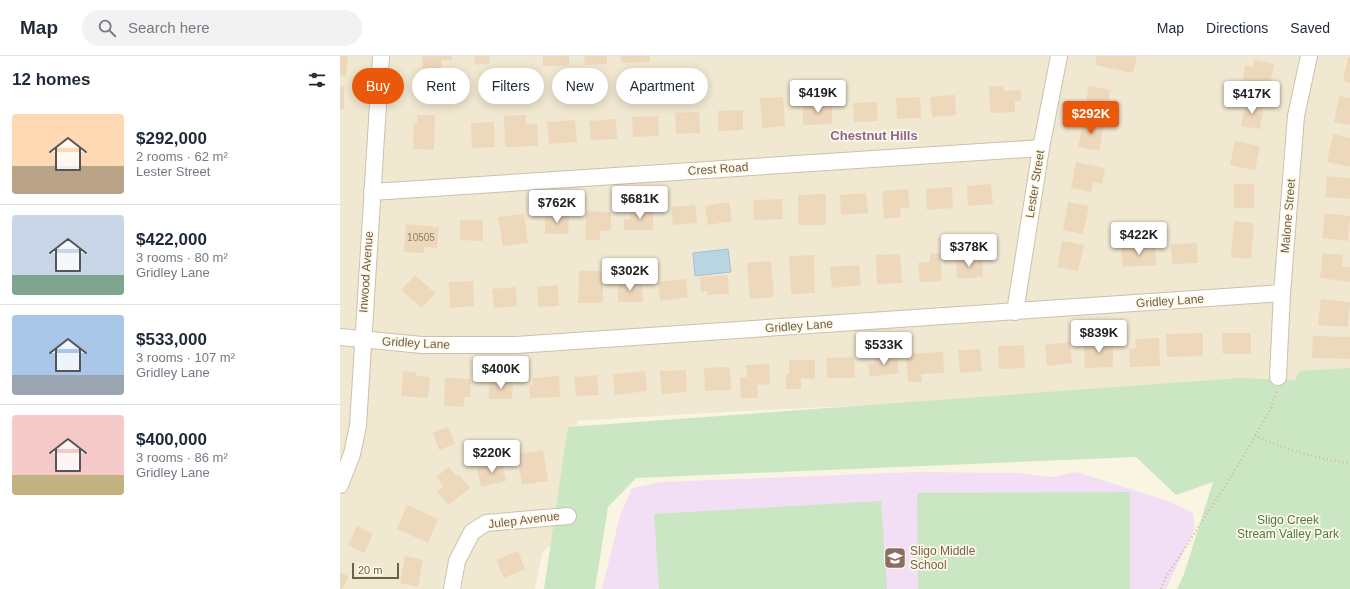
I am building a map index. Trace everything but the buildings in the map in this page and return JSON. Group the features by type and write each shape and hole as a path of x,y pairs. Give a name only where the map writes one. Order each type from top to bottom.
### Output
{"street":[{"name":"Inwood Avenue","path":"340,485 352,454 358,426 362,340 381,56"},
{"name":"Lester Street","path":"1015,312 1041,148 1059,56"},
{"name":"Malone Street","path":"1278,377 1282,293 1296,116 1309,56"},
{"name":"Crest Road","path":"372,192 1041,148"},
{"name":"Gridley Lane","path":"340,337 422,345 516,346 1282,293"},
{"name":"Julep Avenue","path":"452,589 457,561 472,532 486,523 568,516"}],"path":[{"path":"1161,589 1166,577 1238,466 1271,408 1277,392 1278,377"},
{"path":"1255,435 1270,443 1298,453 1350,464"}],"shaded area":[{"path":"340,56 1350,56 1350,382 707,413 577,421 576,523 542,553 535,589 340,589"},
{"name":"Sligo Middle School","path":"917,472 1020,473 1051,477 1077,472 1171,502 1193,513 1195,528 1166,589 602,589 620,516 632,488 661,482"}],"green space":[{"name":"Sligo Creek Stream Valley Park","path":"1350,368 1350,589 1177,589 1184,574 1213,482 1176,495 1136,457 636,478 608,507 595,589 544,589 568,427 1240,378 1295,380 1300,371"},
{"path":"1130,492 1130,589 918,589 917,493"},
{"path":"881,501 887,589 659,589 654,514"}],"water":[{"path":"728,249 731,272 695,276 693,253"}],"place":[{"name":"Sligo Middle School","path":"895,558"}],"district":[{"name":"Chestnut Hills","path":"874,135"}]}
